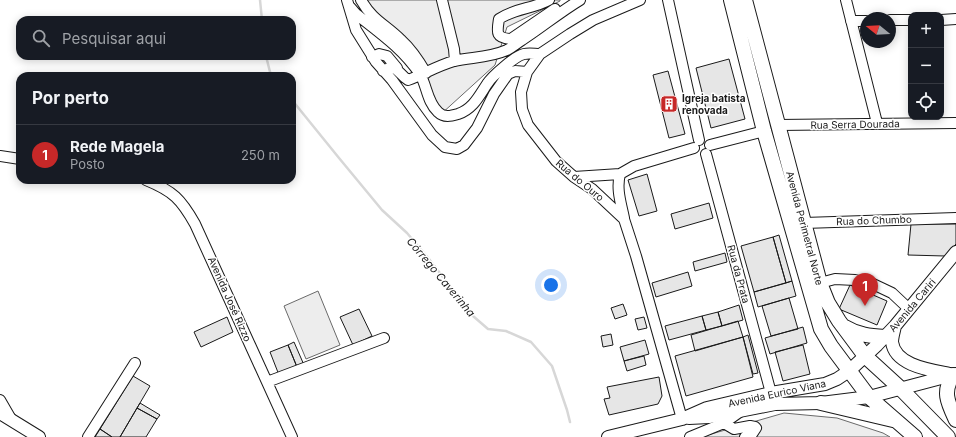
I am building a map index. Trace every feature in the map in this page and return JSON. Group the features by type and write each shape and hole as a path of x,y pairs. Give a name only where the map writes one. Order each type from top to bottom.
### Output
{"highway":[{"name":"Avenida Perimetral Norte","path":"731,0 764,131 828,303 841,324 865,356 900,388 948,437"},
{"name":"Avenida Perimetral Norte","path":"745,0 778,125 821,329 831,346 869,397 915,437"},
{"path":"841,324 855,333 868,336 885,337"},
{"path":"954,374 947,384 956,420"},
{"path":"821,403 896,420"}],"main road":[{"name":"Avenida Cariri","path":"865,356 895,326 956,252"},
{"path":"895,326 892,340 894,350 901,357 911,364 954,374"},
{"name":"Avenida Eurico Viana","path":"608,437 682,418 707,408 771,393 825,384 850,371 865,356"},
{"name":"Avenida Eurico Viana","path":"682,418 709,418 775,404 821,403 869,397 954,374"},
{"path":"0,413 39,437"}],"street":[{"path":"361,0 372,17 400,39 409,49 423,74 429,100 439,114 447,116 460,113 472,106 488,82 505,65 523,54 540,54"},
{"path":"442,0 454,49 455,61"},
{"path":"492,55 499,19 518,9 544,3 549,0"},
{"path":"497,32 502,39 510,39 568,0"},
{"path":"372,57 379,54 387,56 404,78 408,80 432,69 455,61 492,55 508,50 580,0"},
{"name":"Rua do Ouro","path":"640,0 593,20 540,54 527,72 521,92 522,109 528,125 556,161 574,177 592,189 624,219 682,418"},
{"path":"668,0 698,154 764,131"},
{"path":"846,0 877,123"},
{"path":"347,2 356,14 399,49 423,74"},
{"path":"347,2 356,30 372,57 392,80 438,142 444,147 457,149 464,145 477,128 494,94 508,74 515,71 527,72"},
{"path":"944,20 956,19"},
{"path":"896,20 908,20"},
{"path":"851,21 860,21"},
{"path":"383,70 391,67 397,68"},
{"name":"Rua Serra Dourada","path":"778,125 956,123"},
{"path":"574,177 620,174 634,166 706,141 708,150"},
{"name":"Rua da Prata","path":"708,150 771,393"},
{"path":"0,156 16,158"},
{"path":"620,174 618,194 624,219"},
{"name":"Avenida José Rizzo","path":"154,184 169,191 185,206 196,224 292,437"},
{"name":"Rua do Chumbo","path":"798,224 956,218"},
{"path":"820,283 835,279 855,280 874,284 892,293 908,309"},
{"path":"267,382 384,338"},
{"path":"88,437 135,363"},
{"path":"0,400 11,419"},
{"path":"690,437 724,423 741,410"},
{"path":"724,423 734,429 753,426 756,428 752,434 745,437"}],"shaded area":[{"path":"358,0 560,1 507,27 495,65 440,115 420,83 397,51 362,23"},
{"path":"318,291 340,345 306,359 284,306"},
{"path":"784,413 837,418 883,433 890,437 701,437"}],"building":[{"path":"729,59 745,119 711,128 696,68"},
{"name":"Igreja batista renovada","path":"668,71 685,134 669,138 653,75"},
{"path":"647,174 657,211 639,216 628,180"},
{"path":"709,203 713,218 675,229 671,214"},
{"path":"911,224 956,224 956,244 945,256 908,255"},
{"path":"779,235 792,281 786,283 773,237"},
{"path":"773,237 786,283 754,292 741,246"},
{"path":"725,253 727,262 695,271 693,262"},
{"path":"688,272 692,286 656,297 652,283"},
{"path":"792,281 796,296 758,307 754,292"},
{"path":"850,285 887,301 877,325 839,309"},
{"path":"789,298 798,329 771,336 762,306"},
{"path":"623,304 627,315 615,319 611,308"},
{"path":"739,305 743,320 722,326 718,312"},
{"path":"359,309 372,336 353,345 340,317"},
{"path":"718,312 722,326 706,330 702,316"},
{"path":"702,316 706,330 669,340 665,326"},
{"path":"227,317 233,332 201,347 194,332"},
{"path":"644,317 647,328 638,330 635,319"},
{"path":"738,321 743,337 695,351 691,335"},
{"path":"803,327 807,343 770,354 765,338"},
{"path":"611,334 613,345 603,347 601,336"},
{"path":"748,335 758,373 753,374 743,337"},
{"path":"743,337 753,377 686,396 675,356"},
{"path":"645,340 649,354 624,361 620,347"},
{"path":"294,342 304,365 297,367 288,345"},
{"path":"288,345 297,367 279,375 270,352"},
{"path":"803,345 810,374 783,381 775,352"},
{"path":"644,356 646,365 627,371 624,361"},
{"path":"133,376 150,386 120,437 112,437 100,429"},
{"path":"659,377 662,396 658,404 609,415 604,399 610,398 607,387"},
{"path":"140,403 160,415 157,419 137,408"},
{"path":"137,408 157,419 146,437 120,437"},
{"path":"100,429 112,437 95,437"}],"waterway":[{"name":"Córrego Caverinha","path":"260,0 262,16"},
{"name":"Córrego Caverinha","path":"267,60 270,72"},
{"name":"Córrego Caverinha","path":"296,105 382,210 407,233 429,259 473,316 488,329 506,331 531,342 552,366 570,422"}],"place":[{"name":"Igreja batista renovada","path":"669,104"},
{"name":"Rede Magela","path":"865,306"}]}
